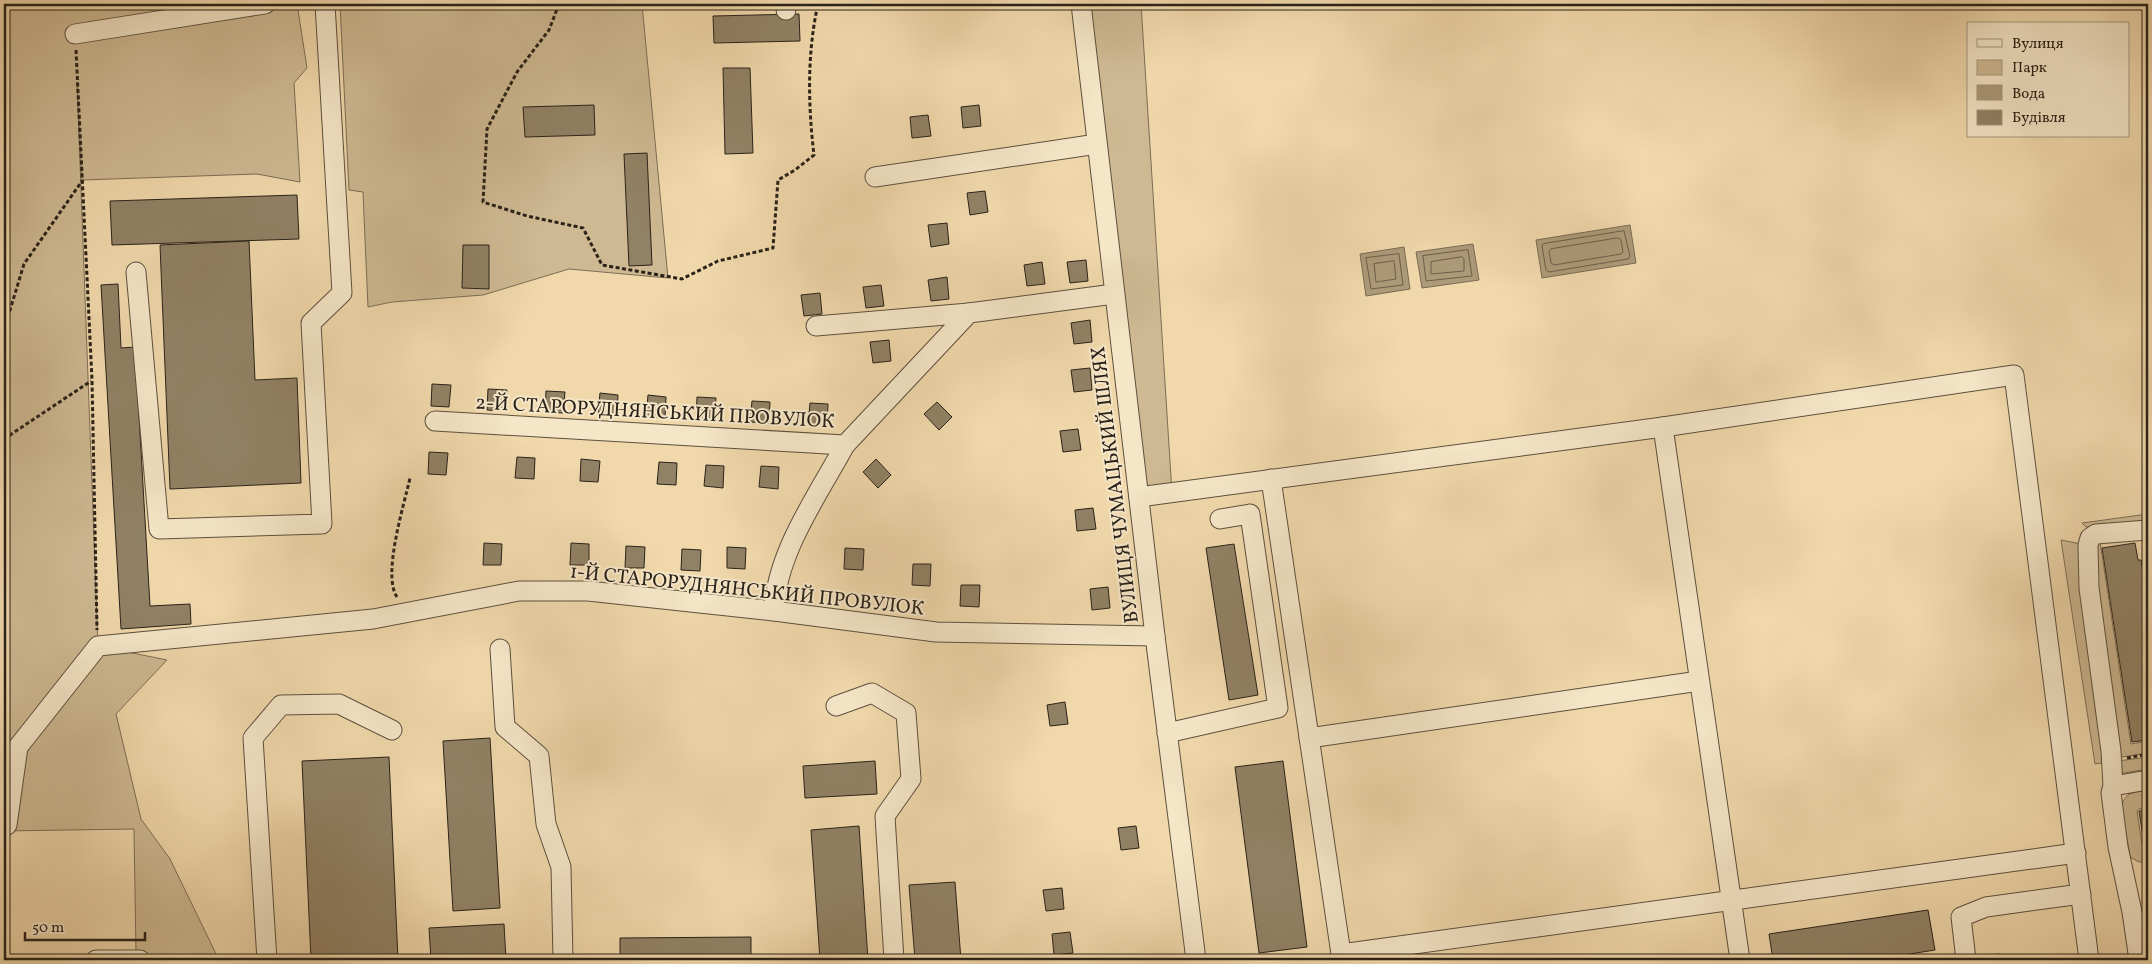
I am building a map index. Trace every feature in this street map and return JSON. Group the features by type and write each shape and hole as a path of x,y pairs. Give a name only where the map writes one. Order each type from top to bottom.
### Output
{"street":[{"path":"75,34 265,4"},
{"path":"136,272 159,529 322,524 311,323 342,293 325,4"},
{"name":"ВУЛИЦЯ ЧУМАЦЬКИЙ ШЛЯХ","path":"1081,4 1155,636 1196,960"},
{"path":"875,177 1096,144"},
{"path":"816,326 969,313 1114,294"},
{"name":"2-Й СТАРОРУДНЯНСЬКИЙ ПРОВУЛОК","path":"435,421 846,445 969,313"},
{"path":"1139,497 1663,427 2014,375 2089,960"},
{"path":"1663,427 1740,960"},
{"path":"774,611 775,590 792,541 846,445"},
{"path":"1271,479 1341,954 2076,853"},
{"path":"1167,733 1278,708 1250,514 1220,518"},
{"path":"2139,960 2140,910 2118,847 2111,801 2113,786 2111,751 2088,588 2088,544 2090,538 2096,534 2148,530"},
{"name":"1-Й СТАРОРУДНЯНСЬКИЙ ПРОВУЛОК","path":"98,646 373,619 519,591 588,591 774,611 936,632 1155,636"},
{"path":"4,825 7,825 18,747 98,646"},
{"path":"500,649 505,726 539,756 546,824 561,867 563,960"},
{"path":"1309,738 1700,681"},
{"path":"836,706 872,693 906,713 911,779 886,816 894,960"},
{"path":"267,960 253,738 282,705 339,704 392,730"},
{"path":"2113,786 2148,780"},
{"path":"1966,960 1961,917 1986,908 2081,894"},
{"path":"96,960 140,960"}],"path":[{"path":"559,4 549,30 517,72 487,129 483,202 527,216 583,228 602,265 682,279 718,261 773,248 778,180 814,155 809,116 812,34 818,4"},
{"path":"75,34 92,380 98,646"},
{"path":"4,330 24,264 82,180"},
{"path":"4,439 92,380"},
{"path":"406,613 394,593 391,565 410,478"}],"green space":[{"path":"4,4 297,4 307,68 294,83 300,182 257,174 82,180 77,82 98,646 167,660 116,714 141,819 170,859 219,960 4,960 4,956 136,954 134,829 4,831"},
{"path":"340,4 642,4 668,278 569,269 483,295 392,302 368,307 363,192 349,190"},
{"path":"1081,4 1141,4 1172,493 1139,497"},
{"path":"2148,514 2148,524 2086,527 2082,523"},
{"path":"2061,540 2081,544 2108,762 2095,764"},
{"path":"2100,542 2131,744 2148,741 2148,753 2122,757 2115,750 2105,686 2094,544"},
{"path":"2148,757 2148,769 2119,774 2118,761"},
{"path":"2148,789 2148,807 2137,811 2142,844 2148,843 2148,861 2139,862 2130,857 2122,809 2123,801 2129,794"}],"water":[{"path":"1630,225 1636,263 1542,278 1536,240"},
{"path":"1473,244 1479,280 1422,288 1416,252"},
{"path":"1404,247 1410,289 1366,296 1360,254"}],"building":[{"path":"799,14 800,41 714,43 713,16"},
{"path":"723,68 750,68 753,153 725,154"},
{"path":"594,105 595,135 525,137 523,107"},
{"path":"979,105 981,126 963,128 961,107"},
{"path":"928,115 931,136 912,138 910,117"},
{"path":"647,153 652,265 629,266 624,154"},
{"path":"985,191 988,212 970,215 967,193"},
{"path":"297,195 299,239 112,245 110,201"},
{"path":"947,223 949,244 931,247 928,225"},
{"path":"249,241 255,380 297,378 301,483 170,489 160,245"},
{"path":"463,245 489,245 489,289 462,288"},
{"path":"1086,260 1088,281 1070,283 1067,262"},
{"path":"1042,262 1045,284 1027,286 1024,265"},
{"path":"947,277 949,299 931,301 928,280"},
{"path":"118,284 121,348 135,347 150,606 190,604 191,624 121,629 101,285"},
{"path":"881,285 884,306 866,308 863,287"},
{"path":"820,293 822,314 804,316 801,295"},
{"path":"1090,320 1092,342 1074,344 1071,323"},
{"path":"889,340 891,361 873,363 870,342"},
{"path":"1090,368 1092,390 1074,392 1071,370"},
{"path":"432,384 451,385 449,407 431,406"},
{"path":"488,389 507,390 505,411 487,410"},
{"path":"546,391 565,392 563,413 545,412"},
{"path":"600,393 618,395 617,416 598,415"},
{"path":"648,395 666,397 665,418 646,417"},
{"path":"697,397 716,398 714,420 696,418"},
{"path":"752,401 770,402 769,423 750,422"},
{"path":"937,402 952,417 939,430 924,414"},
{"path":"810,403 828,404 827,425 808,424"},
{"path":"1078,429 1081,450 1063,452 1060,431"},
{"path":"429,452 448,453 446,475 428,474"},
{"path":"517,457 535,458 534,479 515,478"},
{"path":"581,459 600,461 598,482 580,481"},
{"path":"876,459 891,475 878,488 863,472"},
{"path":"659,462 677,463 676,485 657,484"},
{"path":"706,465 724,466 723,488 704,486"},
{"path":"761,466 779,467 778,489 759,487"},
{"path":"1093,508 1096,529 1077,531 1075,510"},
{"path":"484,543 502,544 501,565 483,565"},
{"path":"571,543 589,544 589,565 570,565"},
{"path":"2135,543 2138,560 2141,560 2146,589 2142,589 2148,625 2148,740 2132,742 2102,548"},
{"path":"1234,544 1258,695 1229,700 1206,548"},
{"path":"626,546 645,547 644,568 625,568"},
{"path":"727,547 746,548 745,569 727,568"},
{"path":"845,548 864,549 863,570 844,569"},
{"path":"682,549 701,550 700,571 681,570"},
{"path":"913,564 931,564 930,586 912,585"},
{"path":"961,585 980,585 979,607 960,606"},
{"path":"1108,587 1110,608 1092,610 1090,589"},
{"path":"1065,702 1068,724 1050,726 1047,705"},
{"path":"490,738 500,908 453,911 443,741"},
{"path":"389,757 398,960 311,960 302,761"},
{"path":"875,761 877,794 805,798 803,766"},
{"path":"1283,761 1307,947 1259,953 1235,767"},
{"path":"2148,810 2148,842 2144,843 2139,811"},
{"path":"859,826 868,960 820,960 811,830"},
{"path":"1136,826 1139,848 1121,850 1118,828"},
{"path":"955,882 961,960 915,960 909,885"},
{"path":"1062,888 1064,909 1046,911 1043,890"},
{"path":"1928,910 1935,950 1872,960 1773,960 1769,934"},
{"path":"504,924 506,960 431,960 429,928"},
{"path":"1070,932 1073,953 1054,955 1052,934"},
{"path":"751,937 751,960 620,960 620,938"},
{"path":"1999,954 2000,960 1976,960 1975,957"}]}
